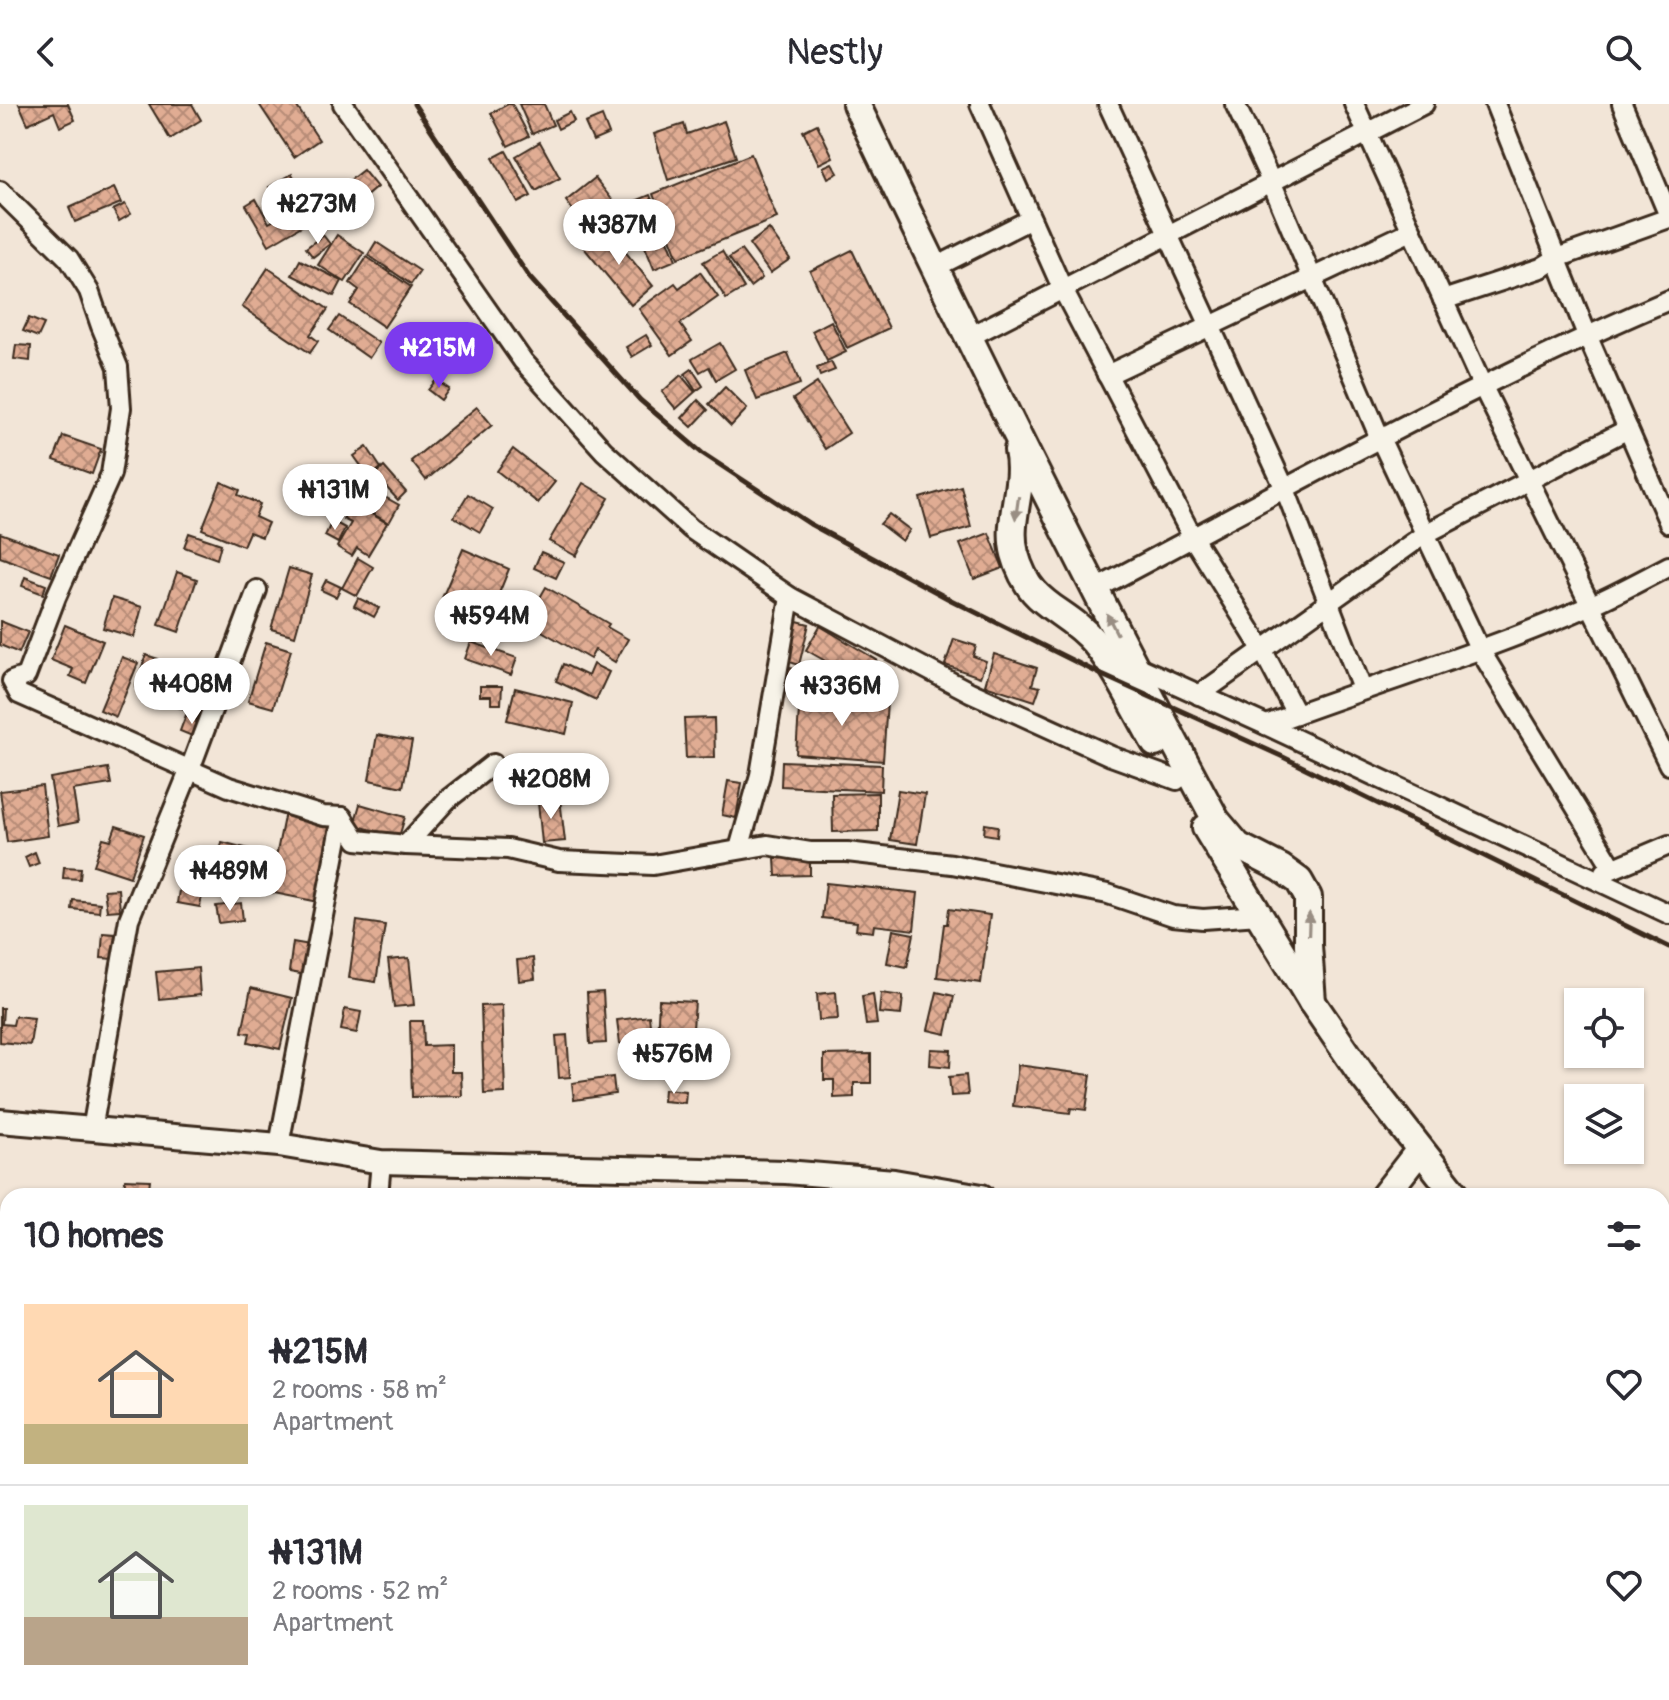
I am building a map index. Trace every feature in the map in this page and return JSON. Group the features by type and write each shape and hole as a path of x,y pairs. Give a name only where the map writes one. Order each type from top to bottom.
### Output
{"highway":[{"path":"856,104 967,338 1131,664 1216,820 1238,846 1299,881 1308,897 1312,1002"},
{"path":"1014,431 1020,456 1021,481 1013,534 1014,551 1030,588 1045,604 1083,630 1098,646 1312,1002 1362,1075 1450,1188"},
{"path":"1390,1188 1419,1151"}],"main road":[{"path":"0,1121 279,1145 381,1162 786,1172 888,1188"}],"street":[{"path":"343,104 523,361 594,440 691,529 790,597 970,692 1111,756 1177,780"},
{"path":"980,104 1063,290 1107,375 1193,538 1262,649 1296,714"},
{"path":"1108,104 1285,489 1362,689"},
{"path":"1235,104 1379,436 1480,650 1613,868"},
{"path":"1354,104 1482,385 1669,765"},
{"path":"967,338 1424,104"},
{"path":"1495,104 1587,335 1669,523"},
{"path":"1443,300 1541,268 1557,258 1669,217 1622,104"},
{"path":"0,191 69,259 89,291 118,367 121,408 111,474 56,597 26,676 12,681 19,694 229,787 323,816 342,817"},
{"path":"934,268 1031,219"},
{"path":"1107,375 1411,231"},
{"path":"1094,590 1379,436 1587,335 1669,300"},
{"path":"1199,695 1425,534 1628,429"},
{"path":"1266,725 1480,650 1589,607 1669,566"},
{"path":"92,1130 129,919 190,769 257,590"},
{"path":"739,849 760,775 790,597"},
{"path":"1131,664 1669,914"},
{"path":"406,845 447,800 493,764"},
{"path":"342,817 357,840 508,849 559,861 653,865 767,845 810,852 847,852 952,864 1108,894 1173,916 1203,919 1259,915"},
{"path":"279,1145 342,817"},
{"path":"1591,878 1669,845"},
{"path":"379,1188 381,1162"}],"building":[{"path":"19,104 68,104 75,120 60,127 54,112 28,124"},
{"path":"149,104 192,104 201,120 170,139"},
{"path":"259,104 295,104 319,140 294,157"},
{"path":"512,104 529,136 508,146 491,113"},
{"path":"519,104 544,104 553,125 532,134"},
{"path":"570,112 574,121 558,129 554,120"},
{"path":"602,116 609,134 593,141 585,123"},
{"path":"724,121 736,157 668,180 654,134 684,124 687,134"},
{"path":"817,124 833,157 819,164 803,131"},
{"path":"540,142 560,178 536,191 516,156"},
{"path":"506,151 531,196 518,203 493,158"},
{"path":"751,154 777,218 678,258 653,194"},
{"path":"832,163 838,173 828,178 823,167"},
{"path":"363,170 377,187 341,217 326,199"},
{"path":"292,174 317,217 269,245 246,205 256,199 269,223 285,214 269,187"},
{"path":"595,178 621,211 591,234 566,201"},
{"path":"114,188 121,203 75,222 69,208"},
{"path":"650,195 676,260 654,269 628,204"},
{"path":"125,204 131,214 119,221 113,210"},
{"path":"607,229 653,286 631,305 584,248"},
{"path":"769,229 790,259 770,273 749,244"},
{"path":"323,235 330,244 313,257 306,248"},
{"path":"337,235 364,253 345,282 318,265"},
{"path":"376,242 420,271 411,284 368,255"},
{"path":"741,250 762,278 750,287 729,258"},
{"path":"852,250 889,328 847,348 810,271"},
{"path":"722,251 744,288 726,299 703,262"},
{"path":"367,257 411,287 384,327 350,304 359,290 350,283"},
{"path":"300,260 342,281 334,296 292,275"},
{"path":"268,268 328,309 310,335 318,341 310,353 242,307"},
{"path":"700,272 718,297 680,324 692,341 672,355 639,309 675,283 679,288"},
{"path":"339,316 379,343 369,358 329,330"},
{"path":"29,318 44,324 38,337 23,331"},
{"path":"831,321 846,352 827,361 812,331"},
{"path":"646,335 652,345 632,357 626,347"},
{"path":"720,343 735,369 716,380 709,367 700,372 692,359"},
{"path":"16,345 31,346 30,361 14,359"},
{"path":"788,353 800,384 757,400 745,370"},
{"path":"831,362 835,370 820,376 817,368"},
{"path":"692,369 703,386 696,391 685,374"},
{"path":"681,375 695,392 676,409 662,392"},
{"path":"436,380 449,389 441,400 428,390"},
{"path":"817,383 849,433 825,449 793,399"},
{"path":"725,387 747,409 731,426 709,404"},
{"path":"698,400 708,410 692,427 682,418"},
{"path":"477,407 492,425 426,480 411,461"},
{"path":"63,436 101,449 92,474 54,460"},
{"path":"367,447 381,468 369,477 354,456"},
{"path":"513,449 555,482 538,503 497,471"},
{"path":"384,467 406,492 398,500 375,475"},
{"path":"221,482 240,490 238,495 260,504 255,517 268,523 262,537 249,532 243,546 202,529"},
{"path":"583,483 609,498 576,556 549,541"},
{"path":"961,486 971,527 931,538 920,498"},
{"path":"468,494 493,509 480,532 454,517"},
{"path":"383,496 399,505 389,523 373,514"},
{"path":"352,503 387,523 368,555 357,548 352,556 337,547 351,523 343,519"},
{"path":"889,514 910,530 902,541 880,524"},
{"path":"332,521 345,528 338,543 325,536"},
{"path":"0,533 59,554 51,576 0,557"},
{"path":"189,533 221,544 217,559 184,547"},
{"path":"989,533 1003,568 974,579 960,544"},
{"path":"463,549 509,569 489,618 442,598"},
{"path":"541,552 564,562 556,578 534,568"},
{"path":"358,558 373,567 357,596 342,588"},
{"path":"289,568 312,575 295,636 271,629"},
{"path":"177,572 197,579 179,632 159,625"},
{"path":"25,577 46,585 43,594 22,586"},
{"path":"326,580 341,587 336,597 321,590"},
{"path":"546,587 609,624 607,627 628,639 615,662 595,650 590,659 526,622"},
{"path":"112,598 142,607 134,637 103,628"},
{"path":"358,598 379,608 374,617 354,606"},
{"path":"0,621 28,632 19,653 0,645"},
{"path":"797,621 809,624 799,665 787,661"},
{"path":"65,625 103,641 86,683 70,676 73,669 51,660"},
{"path":"820,626 877,660 864,683 806,650"},
{"path":"954,639 976,646 973,656 986,661 980,677 945,665"},
{"path":"266,642 291,650 273,708 248,701"},
{"path":"471,642 517,658 511,675 465,659"},
{"path":"994,654 1037,668 1032,685 1040,687 1035,701 985,685"},
{"path":"146,655 158,659 147,691 135,687"},
{"path":"122,657 138,663 116,717 100,710"},
{"path":"563,664 588,676 593,664 609,672 596,700 556,681"},
{"path":"181,665 211,673 201,713 170,705"},
{"path":"784,667 796,669 794,681 782,679"},
{"path":"874,677 891,679 888,701 871,698"},
{"path":"480,686 502,686 501,704 491,704 491,696 480,696"},
{"path":"515,688 573,703 566,734 507,720"},
{"path":"800,695 887,702 883,761 796,754"},
{"path":"186,715 204,722 197,738 180,731"},
{"path":"714,718 715,757 686,758 684,719"},
{"path":"377,735 412,741 403,787 369,780"},
{"path":"782,761 882,765 881,791 781,786"},
{"path":"108,768 111,784 73,790 78,822 58,826 50,778"},
{"path":"728,781 742,783 736,818 722,815"},
{"path":"42,786 48,836 7,842 0,791"},
{"path":"898,790 925,794 917,844 890,840"},
{"path":"878,793 878,831 833,832 832,794"},
{"path":"560,799 565,841 542,843 538,802"},
{"path":"360,804 405,817 399,837 354,825"},
{"path":"285,812 333,822 319,902 269,892"},
{"path":"985,824 998,826 997,836 984,834"},
{"path":"116,826 144,835 130,877 94,865 103,838 111,840"},
{"path":"222,842 253,850 244,891 212,884"},
{"path":"35,852 39,863 29,867 25,857"},
{"path":"775,858 810,858 810,875 776,876"},
{"path":"184,859 207,863 200,907 177,903"},
{"path":"64,867 81,868 80,879 63,878"},
{"path":"826,883 918,893 914,930 874,925 873,932 856,930 857,922 822,918"},
{"path":"118,889 120,910 107,911 104,890"},
{"path":"73,900 100,903 99,912 72,909"},
{"path":"241,903 243,920 219,923 216,906"},
{"path":"949,909 990,915 981,983 937,977"},
{"path":"357,921 385,925 376,982 349,978"},
{"path":"893,930 914,934 907,967 887,963"},
{"path":"103,933 115,934 113,959 101,958"},
{"path":"293,942 310,945 306,975 289,972"},
{"path":"409,958 414,1005 394,1007 388,960"},
{"path":"533,958 535,979 519,981 517,960"},
{"path":"198,968 200,995 159,999 156,972"},
{"path":"251,988 292,998 280,1049 248,1042 250,1033 242,1032"},
{"path":"603,992 606,1043 590,1044 587,993"},
{"path":"836,992 838,1019 819,1020 817,994"},
{"path":"937,992 954,996 946,1034 928,1030"},
{"path":"881,993 903,996 901,1015 879,1013"},
{"path":"873,994 877,1024 866,1025 862,996"},
{"path":"659,1000 695,1002 692,1042 657,1040"},
{"path":"502,1005 505,1093 484,1094 481,1006"},
{"path":"0,1008 3,1008 2,1024 13,1025 15,1016 34,1018 30,1045 0,1042"},
{"path":"345,1009 361,1012 357,1033 341,1030"},
{"path":"649,1016 652,1041 620,1044 617,1020"},
{"path":"410,1021 423,1021 424,1046 451,1045 451,1072 461,1072 462,1096 412,1097"},
{"path":"567,1035 570,1077 559,1078 556,1036"},
{"path":"931,1049 951,1050 950,1067 930,1065"},
{"path":"871,1054 871,1083 854,1083 854,1097 834,1098 834,1080 824,1080 824,1055"},
{"path":"1018,1065 1091,1075 1086,1110 1071,1108 1070,1113 1013,1106"},
{"path":"966,1075 968,1095 951,1096 949,1077"},
{"path":"613,1077 615,1094 574,1100 572,1083"},
{"path":"664,1089 686,1091 685,1103 663,1101"},
{"path":"125,1179 150,1180 149,1188 124,1188"}],"railway":[{"path":"414,104 529,277 640,400 702,453 810,524 949,599 1102,675 1281,756 1669,947"}]}
